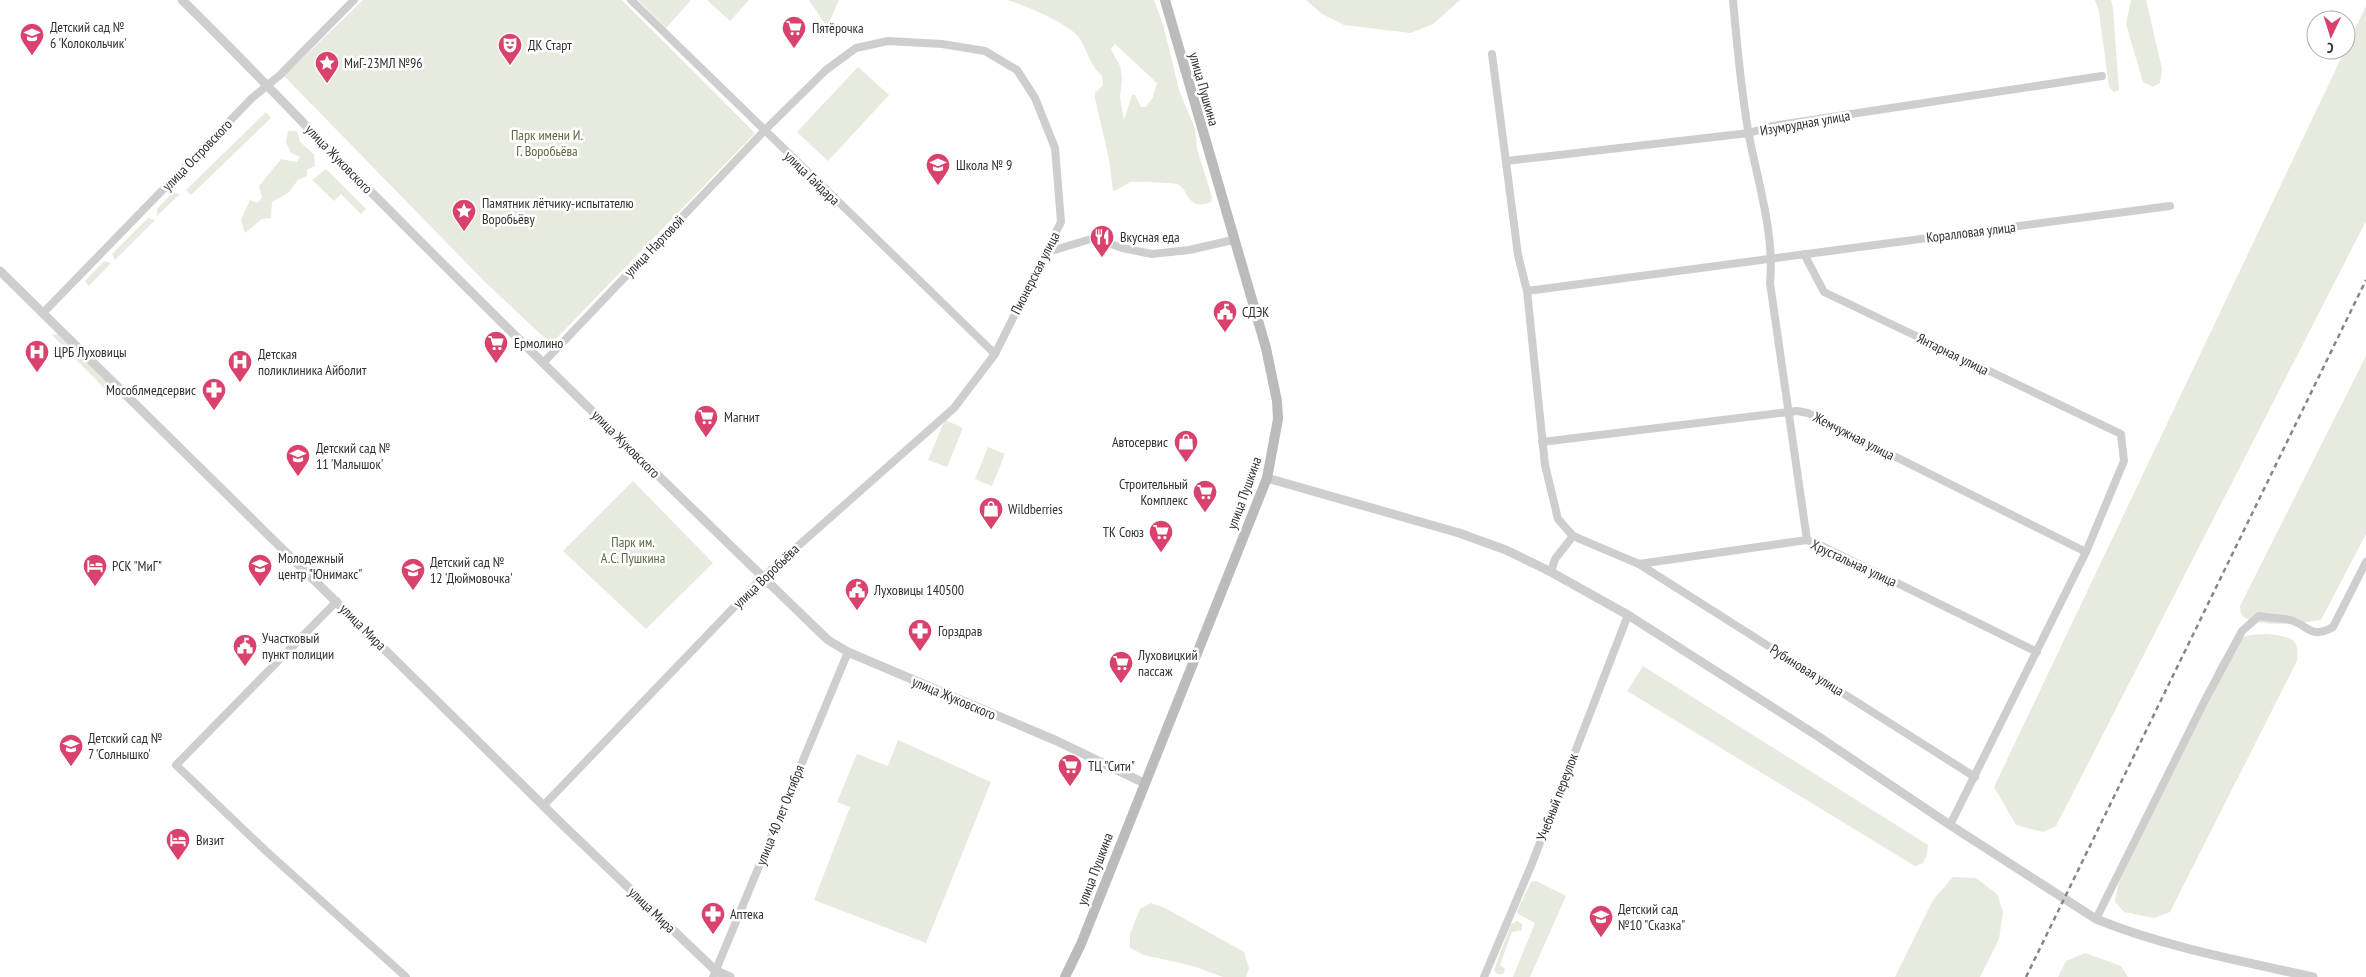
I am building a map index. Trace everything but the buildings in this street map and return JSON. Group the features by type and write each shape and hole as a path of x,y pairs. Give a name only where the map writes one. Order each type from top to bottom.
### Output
{"main road":[{"name":"улица Пушкина","path":"1065,977 1081,944 1267,478 1278,419 1266,348 1233,240 1165,0"}],"street":[{"name":"улица Жуковского","path":"182,0 269,85 376,197 828,640 848,652 1057,741 1144,783"},
{"name":"улица Островского","path":"43,313 247,104 269,85 354,0"},
{"name":"улица Гайдара","path":"631,0 994,354"},
{"path":"1733,0 1749,133 1772,260 1770,283 1807,540"},
{"name":"Пионерская улица","path":"764,131 826,70 856,48 888,41 942,44 985,51 1017,70 1035,98 1055,148 1061,222 1048,252 994,354"},
{"path":"1492,54 1518,255 1527,291 1545,465 1555,510 1558,519 1573,536 1639,564"},
{"name":"Изумрудная улица","path":"1506,161 1749,133 1772,126 2102,76"},
{"name":"улица Нартовой","path":"544,362 764,131"},
{"name":"Коралловая улица","path":"1772,260 1804,254 2170,206"},
{"path":"1048,252 1094,238 1122,248 1152,254 1189,250 1233,240"},
{"name":"Янтарная улица","path":"1804,254 1824,292 2120,434 2124,461 2086,552"},
{"path":"1527,291 1772,260"},
{"name":"улица Мира","path":"0,271 715,974 730,977"},
{"name":"улица Воробьёва","path":"543,806 763,577 954,408 994,354"},
{"name":"Жемчужная улица","path":"1542,442 1789,411 1808,413 2086,552"},
{"path":"1267,478 1458,533 1506,550 1551,572 1628,615 1816,735 1950,825 2096,919 2122,930 2180,946 2312,977"},
{"path":"1551,572 1555,560 1573,536"},
{"name":"Хрустальная улица","path":"1639,564 1807,540 2038,652"},
{"path":"1950,825 2038,652 2086,552"},
{"path":"2096,919 2204,702 2242,631 2259,616 2292,621 2314,633 2333,627 2366,562"},
{"name":"Рубиновая улица","path":"1639,564 1974,777"},
{"path":"337,601 176,764 266,851 406,977"},
{"name":"Учебный переулок","path":"1484,977 1531,866 1628,615"},
{"name":"улица 40 лет Октября","path":"715,974 848,652"}],"green space":[{"name":"Парк имени И. Г. Воробьёва","path":"363,0 622,0 755,133 551,344 484,281 284,76"},
{"path":"638,0 691,0 666,28"},
{"path":"707,0 749,0 730,21"},
{"path":"809,0 839,0 827,27"},
{"path":"1007,0 1154,0 1163,24 1179,90 1195,129 1197,149 1212,197 1211,202 1197,204 1192,202 1181,186 1177,184 1130,182 1113,191 1109,159 1095,99 1095,93 1103,85 1102,76 1095,68 1075,33 1057,21","holes":["1115,44 1157,83 1153,97 1146,107 1141,107 1135,95 1132,95 1124,120 1120,98 1122,78 1120,66 1111,49"]},
{"path":"1306,0 1460,0 1433,24 1411,33 1344,25 1322,14"},
{"path":"2095,0 2111,0 2113,8 2119,90 2114,92 2109,87 2099,12"},
{"path":"2131,0 2146,0 2162,69 2160,83 2153,87 2143,82 2126,24"},
{"path":"2366,6 2366,221 2056,826 2043,832 2016,825 1994,787 2340,60 2356,60 2356,27"},
{"path":"858,67 889,95 828,161 797,132"},
{"path":"266,112 271,118 191,195 186,190"},
{"path":"288,131 297,131 300,142 314,154 315,166 307,170 307,176 298,180 288,193 272,202 271,218 262,219 245,233 241,220 250,200 257,203 262,198 259,186 281,159 297,162 300,157 291,153 286,142"},
{"path":"326,169 366,209 361,214 341,194 334,201 312,180"},
{"path":"173,192 180,194 157,216 157,209"},
{"path":"148,218 155,220 115,260 112,254"},
{"path":"104,261 111,263 89,286 85,281"},
{"path":"60,334 113,389 110,394 52,335"},
{"path":"2366,356 2366,534 2321,620 2271,624 2260,623 2244,617 2240,606"},
{"path":"945,420 963,428 947,467 928,460"},
{"path":"988,447 1005,454 992,486 975,479"},
{"name":"Парк им. А.С. Пушкина","path":"633,481 713,563 646,629 563,551"},
{"path":"2267,634 2287,637 2295,642 2297,661 2170,912 2154,918 2124,912 2115,902 2118,885 2219,664 2238,640 2243,637"},
{"path":"1643,666 1928,845 1927,855 1923,863 1915,866 1627,691"},
{"path":"898,740 991,782 926,943 814,900 850,807 837,802 857,754 888,766"},
{"path":"1953,877 1976,878 1997,894 2003,912 1999,939 1980,977 1895,977 1933,900"},
{"path":"1536,881 1566,896 1530,977 1513,977 1535,923 1518,914 1517,911 1531,882"},
{"path":"1151,903 1165,908 1244,952 1249,968 1246,977 1223,977 1193,966 1144,955 1130,948 1130,934 1140,909"},
{"path":"1517,921 1522,924 1522,930 1512,932 1500,965 1505,969 1503,974 1497,974 1494,970 1511,924"},
{"path":"2085,953 2121,966 2128,977 2058,977 2066,961"}],"railway":[{"path":"2026,977 2366,280"}],"place":[{"name":"Пятёрочка","path":"794,49"},
{"name":"Детский сад № 6 'Колокольчик'","path":"32,56"},
{"name":"ДК Старт","path":"510,66"},
{"name":"МиГ-23МЛ №96","path":"327,84"},
{"name":"Школа № 9","path":"938,186"},
{"name":"Памятник лётчику-испытателю Воробьёву","path":"464,232"},
{"name":"Вкусная еда","path":"1102,258"},
{"name":"СДЭК","path":"1225,333"},
{"name":"Ермолино","path":"496,364"},
{"name":"ЦРБ Луховицы","path":"37,373"},
{"name":"Детская поликлиника Айболит","path":"240,383"},
{"name":"Мособлмедсервис","path":"214,411"},
{"name":"Магнит","path":"706,438"},
{"name":"Автосервис","path":"1186,463"},
{"name":"Детский сад № 11 'Малышок'","path":"298,477"},
{"name":"Строительный Комплекс","path":"1205,513"},
{"name":"Wildberries","path":"991,530"},
{"name":"ТК Союз","path":"1161,553"},
{"name":"РСК \"МиГ\"","path":"95,587"},
{"name":"Молодежный центр \"Юнимакс\"","path":"260,587"},
{"name":"Детский сад № 12 'Дюймовочка'","path":"413,591"},
{"name":"Луховицы 140500","path":"857,611"},
{"name":"Горздрав","path":"920,652"},
{"name":"Участковый пункт полиции","path":"245,667"},
{"name":"Луховицкий пассаж","path":"1121,684"},
{"name":"Детский сад № 7 'Солнышко'","path":"71,767"},
{"name":"ТЦ \"Сити\"","path":"1070,787"},
{"name":"Визит","path":"178,861"},
{"name":"Аптека","path":"713,935"},
{"name":"Детский сад №10 \"Сказка\"","path":"1601,938"}]}
